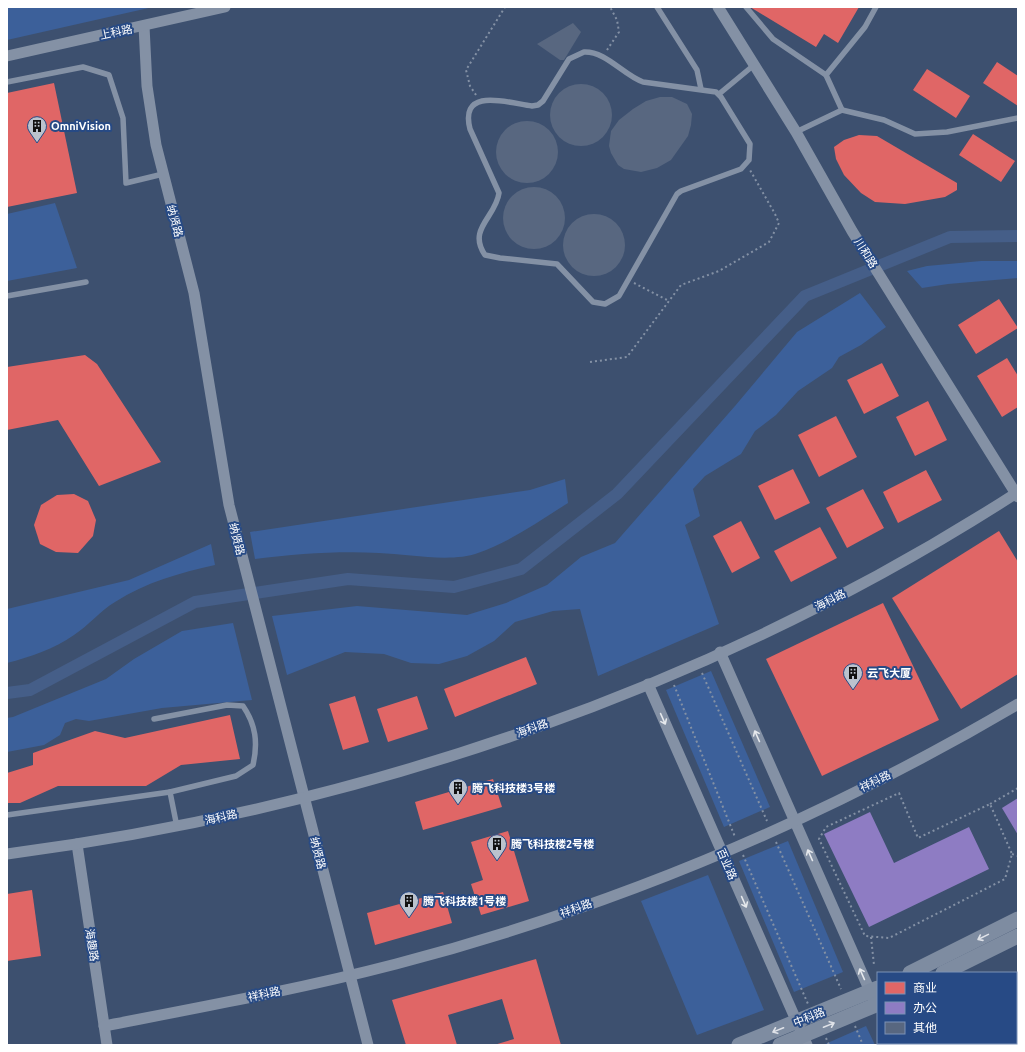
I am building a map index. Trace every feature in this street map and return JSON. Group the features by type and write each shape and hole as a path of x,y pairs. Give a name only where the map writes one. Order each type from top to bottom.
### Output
{"street":[{"name":"上科路","path":"7,56 225,7"},
{"name":"川和路","path":"718,7 796,132 852,231 1017,494"},
{"name":"纳贤路","path":"144,26 150,108 163,174 194,293 221,462 241,554 368,1045"},
{"name":"海科路","path":"7,854 177,827 304,797 436,761 562,718 648,684 806,612 876,576 1017,494"},
{"path":"720,652 794,820 876,999"},
{"name":"百业路","path":"648,684 802,1034"},
{"name":"祥科路","path":"104,1026 204,1007 350,975 465,944 554,916 683,868 771,831 913,762 1018,704"},
{"name":"海趣路","path":"77,844 107,1045"},
{"path":"912,972 1018,919"},
{"path":"945,972 1018,936"},
{"name":"中科路","path":"739,1045 802,1034 813,1016 846,1002 876,999"},
{"name":"中科路","path":"780,1045 802,1034 850,1016 876,999"}],"lane":[{"path":"657,7 697,70 701,89"},
{"path":"746,7 773,39 826,75 842,110"},
{"path":"826,75 865,27 876,7"},
{"path":"584,52 595,53 602,57 642,82 701,89 719,94 750,144 750,156 746,165 741,169 681,191 677,194 628,280 615,299 605,304 593,302 557,264 485,255 479,244 480,230 496,203 499,193 470,128 468,119 470,109 480,101 486,100 532,106 538,105 543,101 569,59 584,52"},
{"path":"719,94 754,65"},
{"path":"7,82 83,67 109,75 123,118 126,183 163,174"},
{"path":"796,132 842,110 884,120 915,134 947,132 1018,118"},
{"path":"7,296 86,282"},
{"path":"7,815 170,792 236,776 253,765 257,747 251,718 243,706 227,705 154,719"},
{"path":"170,792 177,827"}],"path":[{"path":"480,101 470,86 466,70 505,7"},
{"path":"602,57 619,32 617,20 610,7"},
{"path":"590,362 627,357 681,285 719,271 769,242 779,223 746,165"},
{"path":"628,280 669,301"},
{"path":"698,662 846,1002"},
{"path":"670,674 739,845 813,1016"},
{"path":"990,804 1012,854 1005,879 889,938 865,936 819,839 826,827 899,793 918,838 990,804 1018,788"},
{"path":"1012,854 1018,856"},
{"path":"871,937 874,965"},
{"path":"850,1016 863,1045"}],"shaded area":[{"path":"7,7 153,7 7,40"},
{"path":"55,203 77,268 7,281 7,214"},
{"path":"981,261 1018,261 1018,278 948,284 922,288 907,271 927,266"},
{"path":"860,293 886,327 861,345 839,357 832,368 798,391 776,415 755,431 741,454 705,476 693,489 700,516 685,525 719,624 598,676 580,609 553,611 515,622 494,641 467,656 439,664 411,663 384,654 345,652 287,675 272,616 357,606 467,615 506,603 547,585 581,557 615,543 735,406 797,332"},
{"path":"565,479 568,503 513,537 478,553 467,556 442,558 347,552 301,554 255,559 250,532 530,490"},
{"path":"211,544 215,565 176,575 139,589 110,606 66,640 42,652 7,663 7,609 129,580"},
{"path":"233,623 252,700 162,708 89,721 76,719 65,723 60,735 44,745 7,752 7,718 13,717 106,679 134,659 182,631"},
{"path":"711,671 770,807 724,827 666,690"},
{"path":"788,841 843,972 794,992 739,861"},
{"path":"708,875 764,1010 697,1035 641,901"},
{"path":"866,1026 875,1045 823,1045"}],"building: 商业":[{"path":"750,7 859,7 838,43 824,34 816,47"},
{"path":"997,62 1018,76 1018,106 983,83"},
{"path":"927,69 970,96 956,118 913,90"},
{"name":"OmniVision","path":"54,83 77,193 7,207 7,93"},
{"path":"973,134 1015,161 1001,182 959,155"},
{"path":"859,135 877,136 957,183 957,190 945,197 905,204 875,202 861,193 844,175 836,159 834,147 844,140"},
{"path":"999,299 1018,328 976,354 958,325"},
{"path":"85,355 97,364 161,462 99,486 58,420 7,430 7,367"},
{"path":"1007,358 1018,376 1018,407 1002,417 977,376"},
{"path":"882,363 899,396 864,414 847,380"},
{"path":"928,401 947,440 915,456 896,417"},
{"path":"836,416 857,457 819,477 798,435"},
{"path":"793,469 810,503 775,520 758,486"},
{"path":"926,470 942,500 898,523 883,492"},
{"path":"863,489 884,528 847,548 826,508"},
{"path":"74,494 88,501 96,520 93,536 78,553 56,552 40,544 34,525 41,505 57,495"},
{"path":"741,521 760,558 732,573 713,536"},
{"path":"820,527 837,558 791,582 774,551"},
{"name":"云飞大厦","path":"999,531 1018,562 1018,674 961,709 892,598"},
{"name":"云飞大厦","path":"883,603 939,720 822,776 766,659"},
{"path":"526,657 537,684 455,717 444,689"},
{"path":"355,696 369,742 343,750 329,704"},
{"path":"417,696 428,729 388,742 377,709"},
{"path":"230,715 240,759 181,765 146,786 58,786 20,803 7,803 7,773 33,765 33,753 95,731 125,738"},
{"name":"腾飞科技楼3号楼","path":"493,779 502,807 423,830 415,802"},
{"name":"腾飞科技楼2号楼","path":"508,831 529,901 481,915 471,884 483,880 471,842"},
{"path":"32,890 41,956 7,961 7,894"},
{"name":"腾飞科技楼1号楼","path":"443,892 452,923 375,945 367,913"},
{"path":"536,959 561,1045 494,1045 514,1039 502,999 448,1015 457,1045 406,1045 392,1000"}],"building: 办公":[{"path":"1018,798 1018,835 1002,808"},
{"path":"870,812 894,863 969,827 989,869 869,927 824,834"}],"building: 其他":[{"path":"573,23 581,32 564,60 560,60 537,44"},
{"path":"575,84 587,84 603,93 610,103 612,115 610,127 603,137 587,146 575,146 564,141 555,132 550,121 550,109 555,98 564,89"},
{"path":"660,97 672,97 687,104 692,114 688,136 671,160 657,168 641,172 624,169 618,165 611,153 609,146 611,131 619,120 633,109 646,101"},
{"path":"521,121 533,121 549,130 556,140 558,152 556,164 549,174 533,183 521,183 510,178 501,169 496,158 496,146 501,135 510,126"},
{"path":"528,187 540,187 556,196 563,206 565,218 563,230 556,240 540,249 528,249 517,244 508,235 503,224 503,212 508,201 517,192"},
{"path":"588,214 600,214 616,223 623,233 625,245 623,257 616,267 600,276 588,276 577,271 568,262 563,251 563,239 568,228 577,219"}],"waterway":[{"path":"7,693 30,690 195,602 348,579 454,587 521,569 617,494 805,296 950,237 1018,236"}],"place":[{"name":"OmniVision","path":"37,143"},
{"name":"云飞大厦","path":"853,690"},
{"name":"腾飞科技楼3号楼","path":"458,805"},
{"name":"腾飞科技楼2号楼","path":"497,861"},
{"name":"腾飞科技楼1号楼","path":"409,918"}]}
